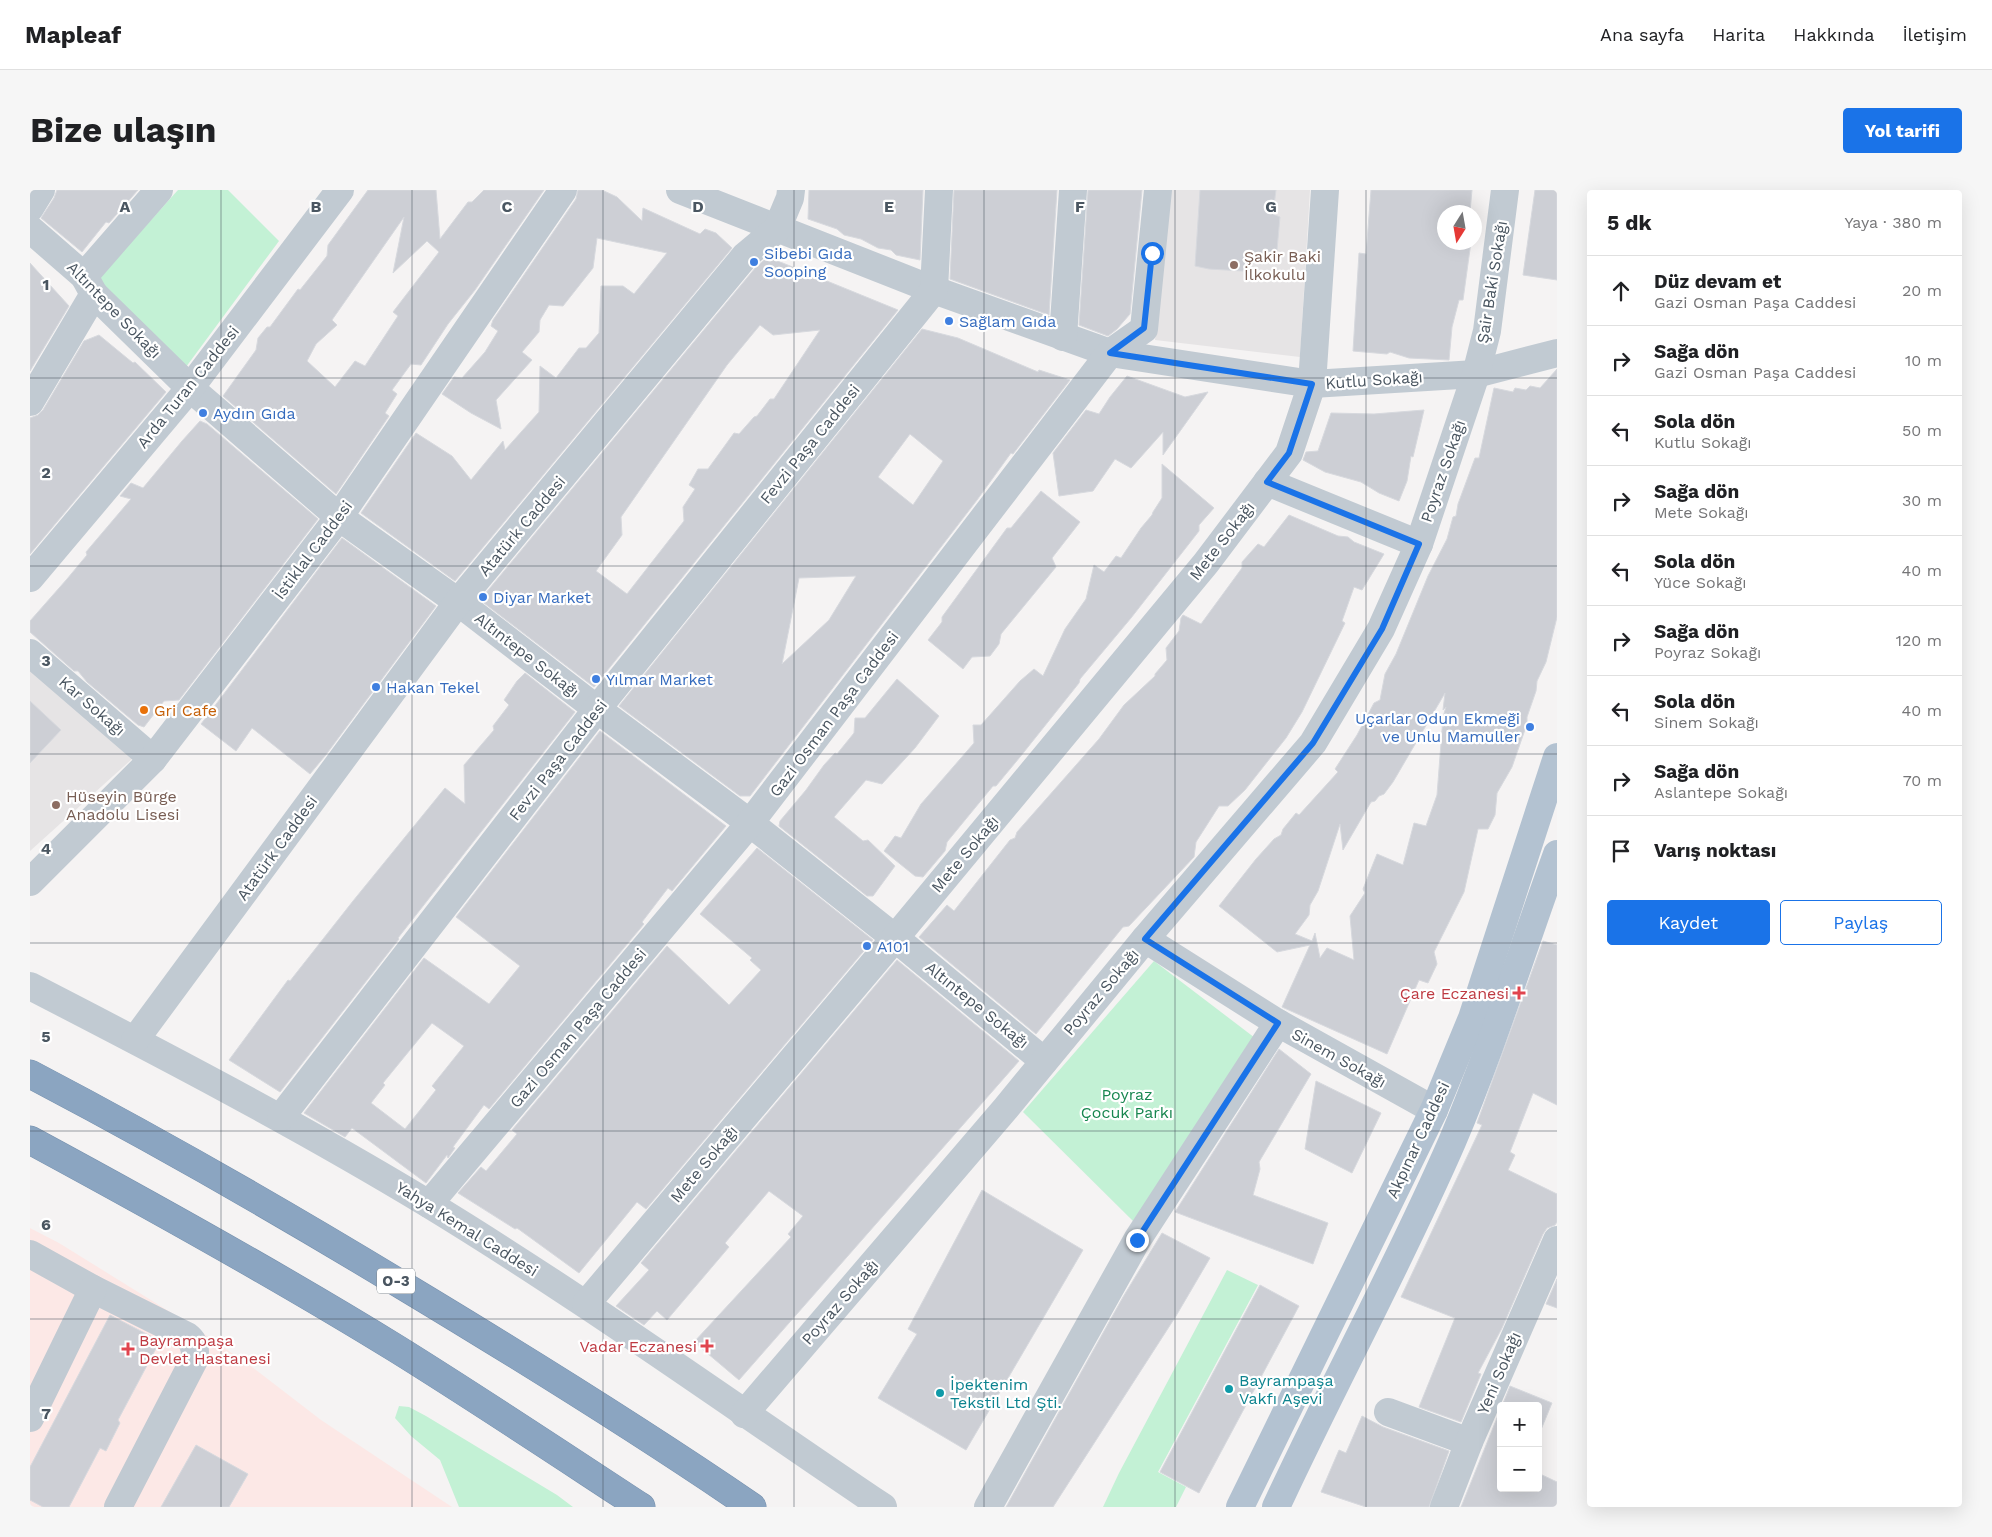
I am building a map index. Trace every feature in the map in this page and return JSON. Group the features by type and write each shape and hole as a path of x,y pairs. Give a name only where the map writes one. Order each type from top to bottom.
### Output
{"highway":[{"name":"O-3","path":"30,1074 256,1198 463,1321 612,1414 752,1507"},
{"path":"30,1140 123,1190 397,1349 641,1507"},
{"path":"489,1408 611,1507"}],"main road":[{"name":"Akpınar Caddesi","path":"1240,1507 1434,1110 1472,1018 1557,757"},
{"name":"Akpınar Caddesi","path":"1276,1507 1376,1304 1452,1141 1477,1080 1557,854"}],"street":[{"path":"30,208 41,190"},
{"path":"30,402 89,285 159,190"},
{"name":"Arda Turan Caddesi","path":"30,578 190,388 340,190"},
{"name":"İstiklal Caddesi","path":"30,882 153,759 339,517 563,190"},
{"name":"Kutlu Sokağı","path":"680,190 934,290 1110,353 1312,384 1476,374 1557,353"},
{"name":"Atatürk Caddesi","path":"135,1040 458,602 746,256 777,229 790,198 791,190"},
{"path":"934,290 938,190"},
{"path":"1063,337 1073,190"},
{"name":"Gazi Osman Paşa Caddesi","path":"429,1204 750,823 1110,353 1144,328 1158,190"},
{"name":"Mete Sokağı","path":"586,1304 895,938 1206,563 1289,453 1312,384 1325,190"},
{"name":"Şair Baki Sokağı","path":"1476,374 1487,331 1505,190"},
{"name":"Altıntepe Sokağı","path":"30,229 89,285 190,388 339,517 458,602 750,823 895,938 1044,1061"},
{"name":"Fevzi Paşa Caddesi","path":"281,1117 597,709 934,290"},
{"name":"Poyraz Sokağı","path":"744,1414 1313,743 1382,629 1419,544 1476,374"},
{"path":"1267,482 1419,544"},
{"name":"Kar Sokağı","path":"30,653 153,759"},
{"name":"Sinem Sokağı","path":"1145,939 1278,1023 1434,1110"},
{"name":"Yahya Kemal Caddesi","path":"30,986 281,1117 429,1204 586,1304 744,1414 883,1507"},
{"path":"988,1507 1137,1240 1278,1023"},
{"name":"Yeni Sokağı","path":"1444,1507 1469,1442 1556,1245"},
{"path":"30,1254 93,1289 187,1336 193,1342 195,1349 194,1360 118,1507"},
{"path":"33,1403 93,1289"},
{"path":"1388,1412 1469,1442"}],"shaded area":[{"name":"Şakir Baki İlkokulu","path":"1170,190 1310,190 1300,357 1155,340"},
{"name":"Hüseyin Bürge Anadolu Lisesi","path":"30,668 133,758 30,851"},
{"name":"Bayrampaşa Devlet Hastanesi","path":"30,1228 59,1243 196,1328 256,1370 321,1420 452,1507 30,1507"}],"green space":[{"path":"178,190 228,190 279,241 186,367 97,280"},
{"name":"Poyraz Çocuk Parkı","path":"1154,961 1259,1041 1133,1221 1023,1112"},
{"path":"1227,1270 1258,1285 1158,1472 1186,1487 1176,1507 1103,1507 1119,1473"},
{"path":"399,1406 409,1407 426,1416 557,1495 573,1507 459,1507 440,1460 411,1436 395,1418"}],"building":[{"path":"57,190 138,190 109,223 106,222 82,252 41,218"},
{"path":"368,190 436,190 440,239 468,202 472,202 484,190 544,190 421,365 411,364 392,390 397,394 385,413 389,416 336,494 223,396 256,350 258,338 267,327 270,327 298,289 300,290 327,256 328,245","holes":["404,217 393,273 427,241 439,252 393,312 398,316 365,366 355,361 335,387 307,361 316,344 337,325 332,320"]},
{"path":"578,190 602,190 617,197 642,221 643,208 700,234 705,229 716,233 732,248 455,581 361,513 416,433 452,456 471,480 503,441 505,450 539,412 540,366 556,378 579,348 586,348 599,333 601,286 623,286 634,294 667,253 597,238 593,268 563,306 549,305 540,320 539,332 522,352 532,360 496,400 501,429 471,413 442,394 454,377 462,378 485,352 498,331 491,326 493,320 576,199"},
{"path":"809,190 923,190 920,260 896,255 891,250 878,248 861,239 844,235 837,229 808,219"},
{"path":"954,190 1057,190 1049,315 950,279"},
{"path":"1088,190 1142,190 1130,314 1108,336 1079,325"},
{"path":"1200,190 1276,190 1273,214 1280,217 1276,261 1247,258 1243,271 1209,269 1195,266"},
{"path":"1371,190 1472,190 1471,205 1437,205 1437,250 1470,250 1463,300 1459,300 1452,327 1449,360 1409,358 1390,352 1387,354 1353,351 1359,253 1366,254"},
{"path":"1535,190 1557,190 1557,280 1523,275"},
{"path":"768,257 898,310 594,687 480,600 756,267","holes":["760,325 773,335 820,330 774,399 770,399 757,416 739,434 734,433 708,469 698,469 689,485 695,489 683,507 684,521 627,594 596,571 622,535 621,517 727,365"]},
{"path":"30,263 69,306 30,371"},
{"path":"922,329 958,338 1038,372 1039,370 1070,380 1013,454 1011,453 750,796 740,796 619,706","holes":["910,434 943,461 913,505 878,477","856,576 829,620 782,664 799,578"]},
{"path":"99,335 133,363 135,362 166,392 30,554 30,418 38,415 43,410 84,341"},
{"path":"1557,369 1557,617 1546,662 1537,681 1536,691 1527,717 1527,724 1512,767 1497,793 1495,815 1488,829 1478,829 1464,892 1434,952 1437,964 1428,983 1419,980 1387,1054 1282,1007 1310,945 1277,952 1219,906 1256,859 1274,839 1281,835 1283,829 1296,813 1299,815 1338,772 1335,769 1357,735 1374,703 1380,700 1385,674 1396,654 1428,576 1447,539 1453,517 1456,516 1458,504 1475,458 1479,458 1494,388 1513,392 1515,388 1526,390 1530,386 1540,388","holes":["1445,693 1443,710 1446,707 1443,717 1437,795 1426,826 1414,823 1403,865 1377,854 1363,889 1365,893 1350,916 1354,960 1327,948 1320,958 1315,933 1312,941 1295,934 1309,915 1310,905 1318,891 1340,824 1343,850 1371,802 1384,794 1393,782"]},
{"path":"1127,376 1185,397 1208,392 1163,455 1163,432 1131,468 1115,459 1093,491 1059,496 1053,453 1086,410 1099,414"},
{"path":"1424,410 1413,457 1411,456 1407,481 1399,501 1379,493 1361,482 1325,472 1303,460 1306,452 1318,451 1331,413 1374,414"},
{"path":"200,421 207,424 318,519 179,700 164,701 144,727 138,725 87,682 78,671 74,671 30,632 30,621 87,555 86,552 131,499 120,496 131,483 143,488"},
{"path":"1162,464 1214,508 1199,525 1199,531 1020,757 996,786 993,786 947,842 945,851 923,877 915,876 884,851 895,836 901,838 921,804 974,743 973,725 981,725 1020,681 1034,669 1043,676 1065,629 1086,599 1094,565 1104,572 1116,556 1121,558 1162,498"},
{"path":"1041,491 1080,522 1052,558 1056,567 1001,634 999,644 990,656 972,657 963,669 928,640 942,622 942,617 1007,528 1011,528"},
{"path":"1289,515 1338,536 1348,537 1354,542 1384,554 1362,590 1354,587 1342,621 1345,623 1302,712 1286,738 1245,790 1228,806 1219,806 1196,842 1194,857 1129,926 1123,927 1036,1034 919,937 947,905 954,911 1010,840 1015,838 1017,832 1099,739 1124,705 1155,676 1167,660 1166,648 1179,631 1183,615 1201,624 1242,568 1242,562 1258,544 1264,547"},
{"path":"342,538 436,606 310,774 252,728 236,751 201,724"},
{"path":"525,673 575,712 280,1092 229,1060 288,980 290,981 445,788 465,804 464,765 494,730 493,726 509,705 504,700"},
{"path":"897,679 939,716 915,748 882,784 866,780 834,817 863,841 868,840 895,866 873,896 867,896 779,826 780,821 824,765 835,753 837,754 854,733 855,718 865,718"},
{"path":"30,701 61,730 30,763"},
{"path":"600,731 726,826 672,891 668,888 642,922 644,924 489,1109 484,1105 453,1147 455,1148 448,1158 447,1155 426,1183 352,1128 345,1137 304,1113 424,958 489,1004 520,966 456,917","holes":["432,1023 464,1046 432,1086 436,1090 405,1129 371,1103 385,1085 383,1083"]},
{"path":"757,848 873,940 646,1209 637,1202 579,1273 517,1228 515,1229 458,1193 481,1167 486,1171 517,1134 512,1130 667,946 729,1005 761,970 750,960 752,958 700,914"},
{"path":"1543,941 1557,945 1557,1105 1533,1093 1510,1152 1515,1155 1508,1170 1557,1194 1557,1222 1555,1225 1547,1228 1543,1234 1502,1328 1478,1373 1481,1374 1461,1422 1419,1407 1455,1318 1401,1297 1482,1125 1477,1123"},
{"path":"897,960 1019,1061 739,1380 694,1342 791,1237 788,1234 803,1216 769,1191 725,1243 729,1247 667,1320 657,1311 644,1325 616,1306 649,1270 641,1263"},
{"path":"1279,1049 1311,1074 1259,1162 1260,1169 1253,1195 1328,1223 1313,1264 1175,1212"},
{"path":"1316,1081 1381,1113 1352,1173 1305,1149"},
{"path":"982,1190 1083,1250 966,1450 878,1398 917,1334 908,1329"},
{"path":"1162,1233 1210,1258 1176,1316 1053,1507 1006,1507 1123,1297"},
{"path":"1557,1279 1557,1308 1546,1304"},
{"name":"Bayrampaşa Vakfı Aşevi","path":"1260,1285 1299,1306 1199,1493 1160,1472"},
{"path":"110,1315 160,1341 118,1420 120,1423 106,1451 100,1448 69,1507 43,1507 30,1500 30,1467"},
{"path":"1510,1386 1552,1403 1542,1427 1542,1402 1504,1402"},
{"path":"1362,1416 1383,1427 1449,1451 1429,1507 1366,1507 1321,1492 1339,1450 1346,1453"},
{"path":"1497,1418 1497,1492 1542,1492 1542,1475 1557,1482 1557,1507 1461,1507"},
{"path":"196,1445 248,1474 229,1507 161,1507"}],"place":[{"name":"Sibebi Gıda Sooping","path":"754,262"},
{"name":"Şakir Baki İlkokulu","path":"1234,265"},
{"name":"Sağlam Gıda","path":"949,321"},
{"name":"Aydın Gıda","path":"203,413"},
{"name":"Diyar Market","path":"483,597"},
{"name":"Yılmar Market","path":"596,679"},
{"name":"Hakan Tekel","path":"376,687"},
{"name":"Gri Cafe","path":"144,710"},
{"name":"Uçarlar Odun Ekmeği ve Unlu Mamuller","path":"1530,727"},
{"name":"Hüseyin Bürge Anadolu Lisesi","path":"56,805"},
{"name":"A101","path":"867,946"},
{"name":"Çare Eczanesi","path":"1519,993"},
{"name":"Vadar Eczanesi","path":"707,1346"},
{"name":"Bayrampaşa Devlet Hastanesi","path":"128,1349"},
{"name":"Bayrampaşa Vakfı Aşevi","path":"1229,1389"},
{"name":"İpektenim Tekstil Ltd Şti.","path":"940,1393"}],"route":[{"path":"1137,1240 1278,1023 1145,939 1313,743 1382,629 1419,544 1267,482 1289,453 1312,384 1110,353 1144,328 1152,253"}]}
